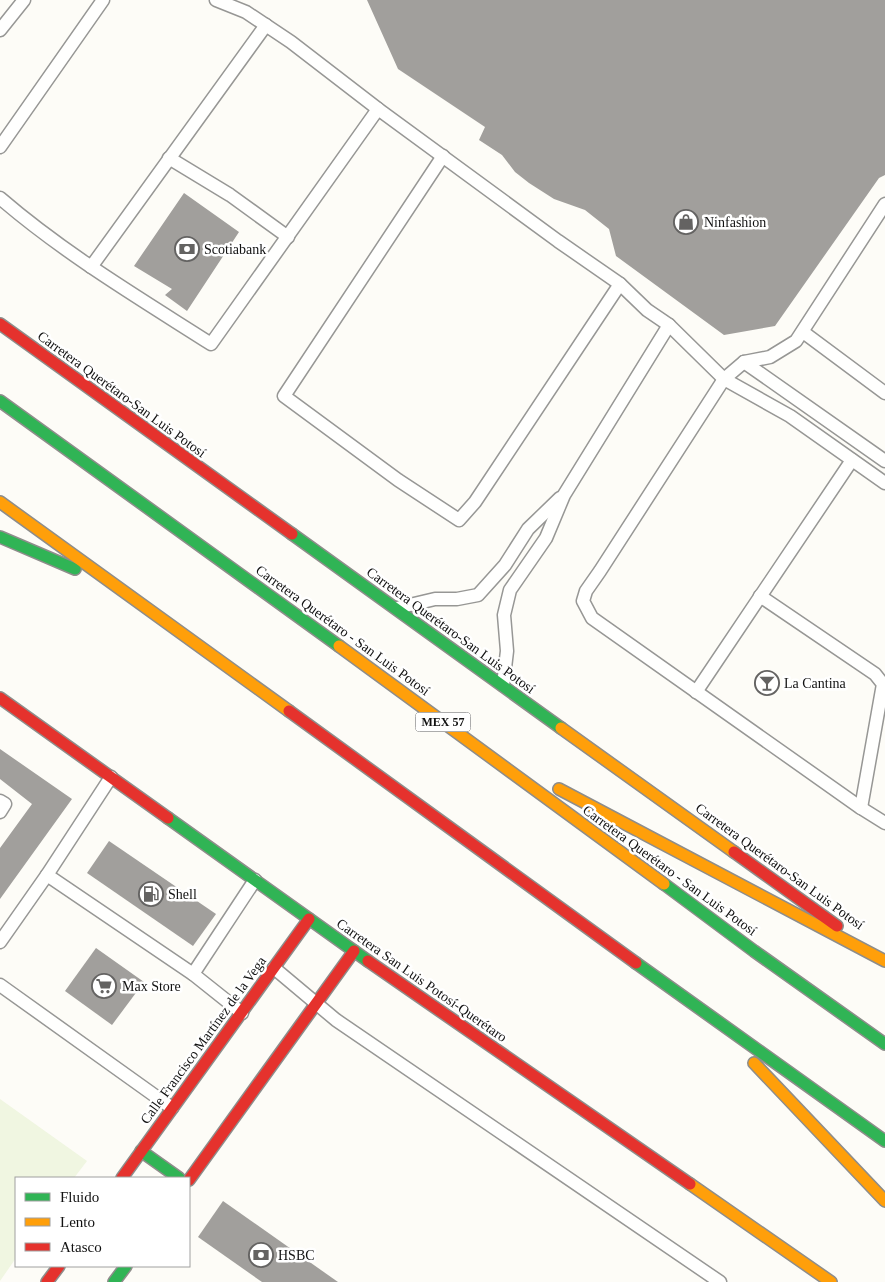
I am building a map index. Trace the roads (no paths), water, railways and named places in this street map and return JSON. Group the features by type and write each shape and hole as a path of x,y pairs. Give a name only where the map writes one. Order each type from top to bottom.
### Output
{"main road":[{"name":"Carretera Querétaro-San Luis Potosí","path":"0,324 885,960"},
{"name":"Carretera Querétaro - San Luis Potosí","path":"0,401 480,748 754,951 885,1044"},
{"path":"0,502 712,1018 885,1140"},
{"path":"0,537 121,589"},
{"name":"Carretera San Luis Potosí-Querétaro","path":"0,698 354,951 831,1282"},
{"path":"480,748 885,960"},
{"name":"Calle Francisco Martínez de la Vega","path":"123,1177 309,919"},
{"path":"190,1179 354,951"},
{"path":"712,1018 885,1201"},
{"path":"141,1151 178,1177"},
{"path":"48,1282 58,1267"},
{"path":"114,1282 125,1267"}],"lane":[{"path":"0,30 24,0"},
{"path":"0,147 103,0"},
{"path":"216,0 246,12 291,42 378,109 620,284 647,310 668,325 724,379 790,416 885,483"},
{"path":"91,267 266,25"},
{"path":"0,198 30,224 91,267 212,344 378,109"},
{"path":"443,156 284,396 398,480 459,520 475,502 620,284"},
{"path":"170,158 230,195 288,237"},
{"path":"885,204 796,341 770,357 744,362 724,379 586,591 583,601 592,618 885,823"},
{"path":"503,685 507,651 504,615 510,590 546,538 564,495 668,325"},
{"path":"803,332 885,393"},
{"path":"744,362 885,461"},
{"path":"696,692 852,460"},
{"path":"396,608 435,599 457,599 478,595 504,565 528,528 564,495"},
{"path":"760,596 875,674 883,684 861,808"},
{"path":"0,942 47,875 111,777"},
{"path":"0,801 5,804 0,812"},
{"path":"47,875 193,974 242,1013"},
{"path":"193,974 255,880"},
{"path":"274,968 336,1020 720,1282"},
{"path":"0,985 172,1108"}],"place":[{"name":"Ninfashion","path":"686,222"},
{"name":"Scotiabank","path":"187,249"},
{"name":"La Cantina","path":"767,683"},
{"name":"Shell","path":"151,894"},
{"name":"Max Store","path":"104,986"},
{"name":"HSBC","path":"261,1255"}]}
